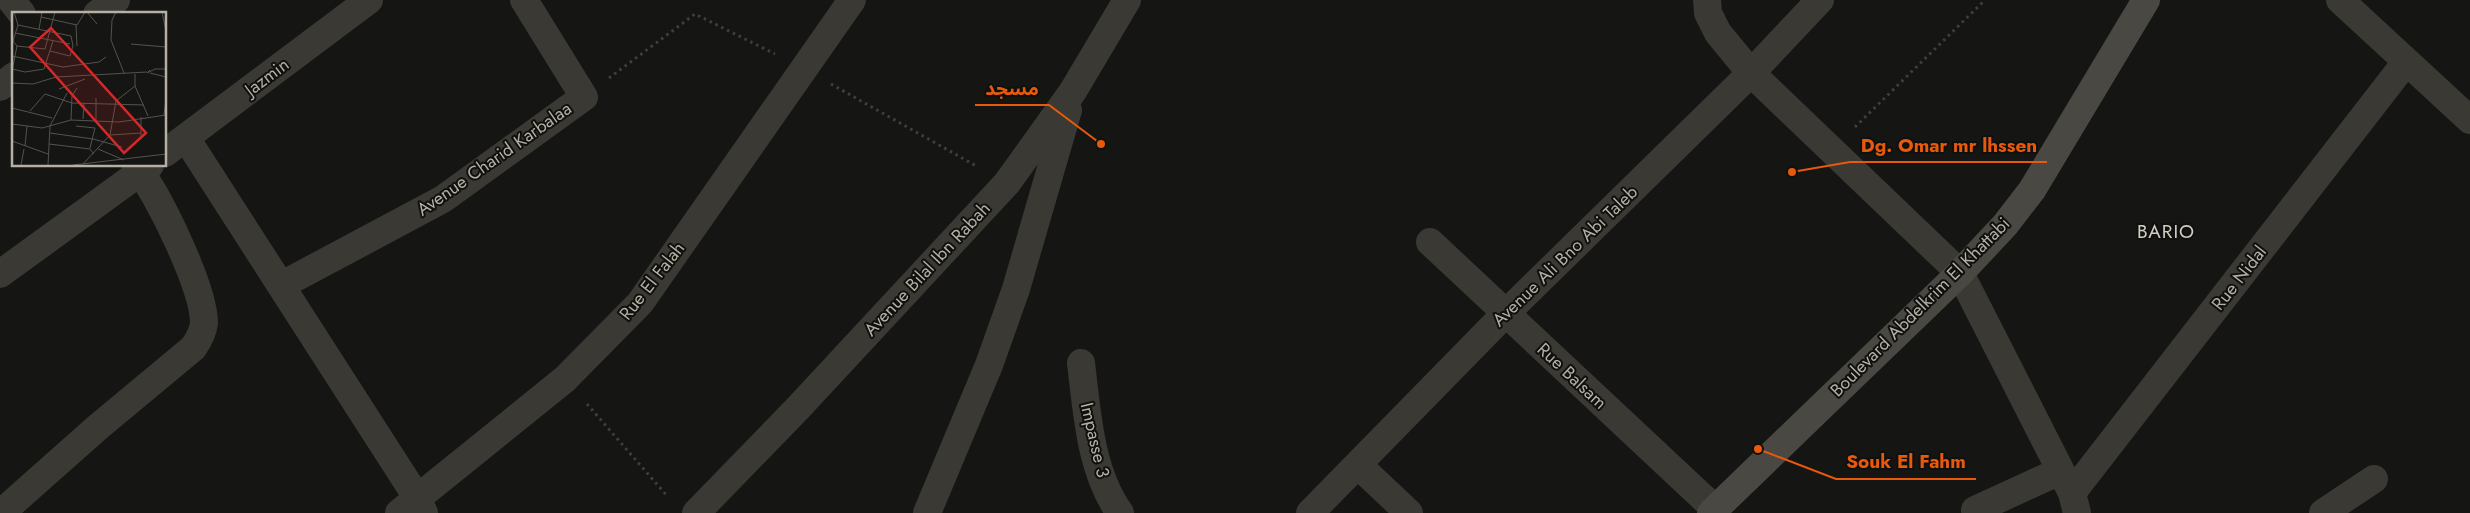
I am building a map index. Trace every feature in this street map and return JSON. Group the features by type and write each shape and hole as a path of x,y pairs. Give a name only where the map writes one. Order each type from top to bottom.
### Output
{"street":[{"path":"11,0 20,12"},
{"path":"100,12 116,0"},
{"name":"Jazmin","path":"175,145 369,0"},
{"path":"524,0 584,97"},
{"name":"Rue El Falah","path":"414,508 565,379 640,303 852,0"},
{"name":"Avenue Bilal Ibn Rabah","path":"696,513 804,401 1007,183 1073,91 1127,0"},
{"path":"1706,0 1708,12 1718,33 1751,73 1960,273 2070,492 1975,510"},
{"name":"Avenue Ali Bno Abi Taleb","path":"1310,513 1505,314 1751,73 1820,0"},
{"name":"Boulevard Abdelkrim El Khattabi","path":"1713,511 1960,273 2005,225 2032,190 2146,0"},
{"path":"2340,0 2470,120"},
{"name":"Rue Nidal","path":"2070,492 2406,62"},
{"path":"0,87 12,78"},
{"path":"927,513 989,365 1016,289 1073,91"},
{"name":"Avenue Charid Karbalaa","path":"282,286 443,199 499,156 584,97"},
{"path":"175,145 282,286 414,508"},
{"path":"0,274 141,167 188,260 204,323 200,338 193,348 98,427 1,513"},
{"name":"Rue Balsam","path":"1430,242 1713,511"},
{"name":"Impasse 3","path":"1081,363 1089,423 1100,469 1110,500 1120,513"},
{"path":"1358,465 1409,513"},
{"path":"2323,513 2374,479"}],"path":[{"path":"1832,149 1985,0"},
{"name":"Avenue Charid Karbalaa","path":"584,97 695,14 804,68"},
{"path":"804,68 1007,183"},
{"path":"565,379 669,498"}],"place":[{"name":"مسجد","path":"1101,144"},
{"name":"Dg. Omar mr lhssen","path":"1792,172"},
{"name":"Souk El Fahm","path":"1758,449"}],"district":[{"name":"BARIO","path":"2166,231"}]}
